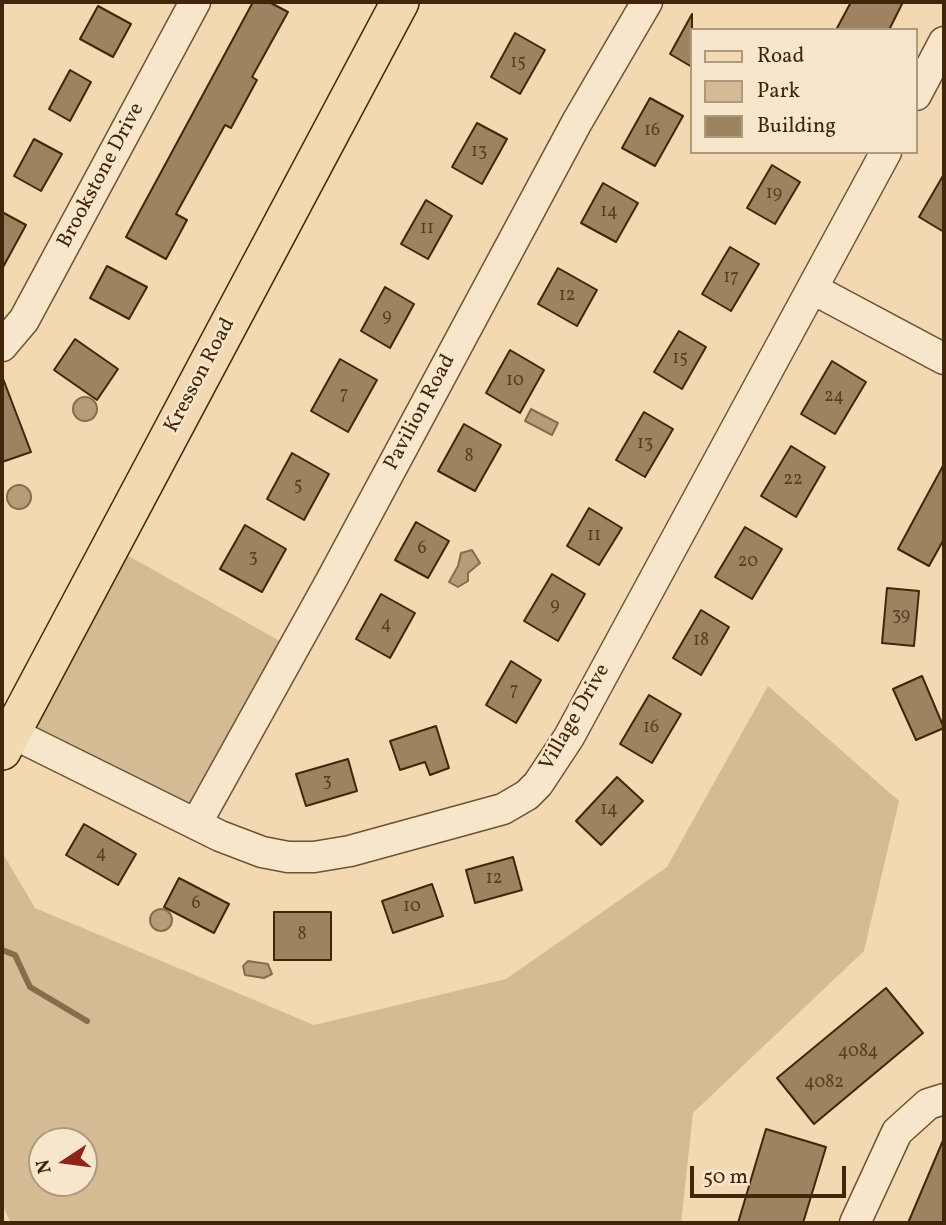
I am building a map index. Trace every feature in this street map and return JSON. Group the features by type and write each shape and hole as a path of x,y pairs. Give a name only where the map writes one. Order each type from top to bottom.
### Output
{"main road":[{"name":"Kresson Road","path":"7,742 400,2"}],"street":[{"name":"Brookstone Drive","path":"2,346 24,320 195,2"},
{"name":"Pavilion Road","path":"196,824 332,579 577,122 647,2"},
{"path":"918,91 944,42"},
{"name":"Village Drive","path":"7,742 262,852 288,857 314,857 350,851 503,809 527,795 569,737 885,154"},
{"path":"813,289 944,359"},
{"path":"855,1223 897,1132 928,1104 944,1099"}],"green space":[{"path":"111,546 294,649 196,824 12,733"},
{"path":"768,686 899,801 864,951 693,1113 681,1223 11,1223 2,1204 2,852 35,908 314,1025 506,979 667,867"}],"shaded area":[{"path":"85,397 93,401 97,409 93,417 85,421 77,417 73,409 77,401"},
{"path":"531,409 558,423 552,435 525,421"},
{"path":"19,485 27,489 31,497 27,505 19,509 11,505 7,497 11,489"},
{"path":"472,550 480,563 468,573 468,581 458,587 449,582 458,566 461,553"},
{"path":"161,909 169,912 172,920 169,928 161,931 153,928 150,920 153,912"},
{"path":"248,961 268,964 272,974 264,978 245,975 243,966"}],"building":[{"path":"253,2 269,2 288,12 252,77 257,80 231,128 225,125 176,214 187,220 166,259 126,237"},
{"path":"851,2 903,2 890,28 837,28"},
{"path":"98,6 131,24 113,57 80,39"},
{"path":"692,14 690,66 670,54"},
{"path":"515,33 545,50 520,94 491,77"},
{"path":"70,70 91,82 70,121 49,109"},
{"path":"650,98 683,116 655,166 622,148"},
{"path":"477,123 507,139 482,184 452,167"},
{"path":"34,139 62,154 41,191 14,176"},
{"path":"772,165 800,182 775,224 747,208"},
{"path":"944,174 944,232 919,217"},
{"path":"603,183 638,203 616,242 581,223"},
{"path":"426,200 452,216 428,259 401,244"},
{"path":"2,212 26,225 2,269"},
{"path":"730,247 759,264 731,311 702,294"},
{"path":"107,266 147,287 129,319 90,298"},
{"path":"558,268 597,290 577,326 538,304"},
{"path":"385,287 414,304 390,348 361,331"},
{"path":"679,331 706,347 682,389 654,372"},
{"path":"75,339 118,369 97,400 54,370"},
{"path":"510,350 544,370 520,413 486,393"},
{"path":"340,359 377,380 348,432 311,411"},
{"path":"832,361 866,382 835,434 801,414"},
{"path":"2,376 31,452 2,462"},
{"path":"644,412 673,429 645,477 616,460"},
{"path":"464,424 501,445 475,491 438,471"},
{"path":"791,446 825,467 796,517 761,496"},
{"path":"292,453 329,474 304,520 267,499"},
{"path":"944,464 944,539 929,566 898,549"},
{"path":"589,508 622,528 599,565 567,546"},
{"path":"416,522 449,541 428,578 395,560"},
{"path":"245,525 286,549 262,592 220,569"},
{"path":"745,527 782,549 752,599 715,577"},
{"path":"552,574 585,594 558,641 524,621"},
{"path":"887,588 919,591 914,646 882,643"},
{"path":"381,594 415,613 390,658 356,639"},
{"path":"701,610 729,627 701,675 673,658"},
{"path":"511,661 541,680 516,723 486,705"},
{"path":"922,676 944,728 916,740 893,689"},
{"path":"649,695 681,714 652,763 620,744"},
{"path":"436,726 449,768 430,775 425,762 400,770 390,741"},
{"path":"348,759 357,791 306,806 296,774"},
{"path":"617,777 643,801 601,845 576,821"},
{"path":"84,824 136,854 118,885 66,855"},
{"path":"513,857 522,890 475,903 466,870"},
{"path":"179,878 229,904 214,933 164,907"},
{"path":"432,884 443,916 393,933 382,901"},
{"path":"274,912 331,912 331,960 274,960"},
{"path":"886,988 923,1033 814,1124 777,1078"},
{"path":"766,1129 826,1147 803,1223 738,1223"},
{"path":"944,1138 944,1223 908,1223 925,1183"}],"waterway":[{"path":"2,950 15,955 30,987 87,1021"}]}
